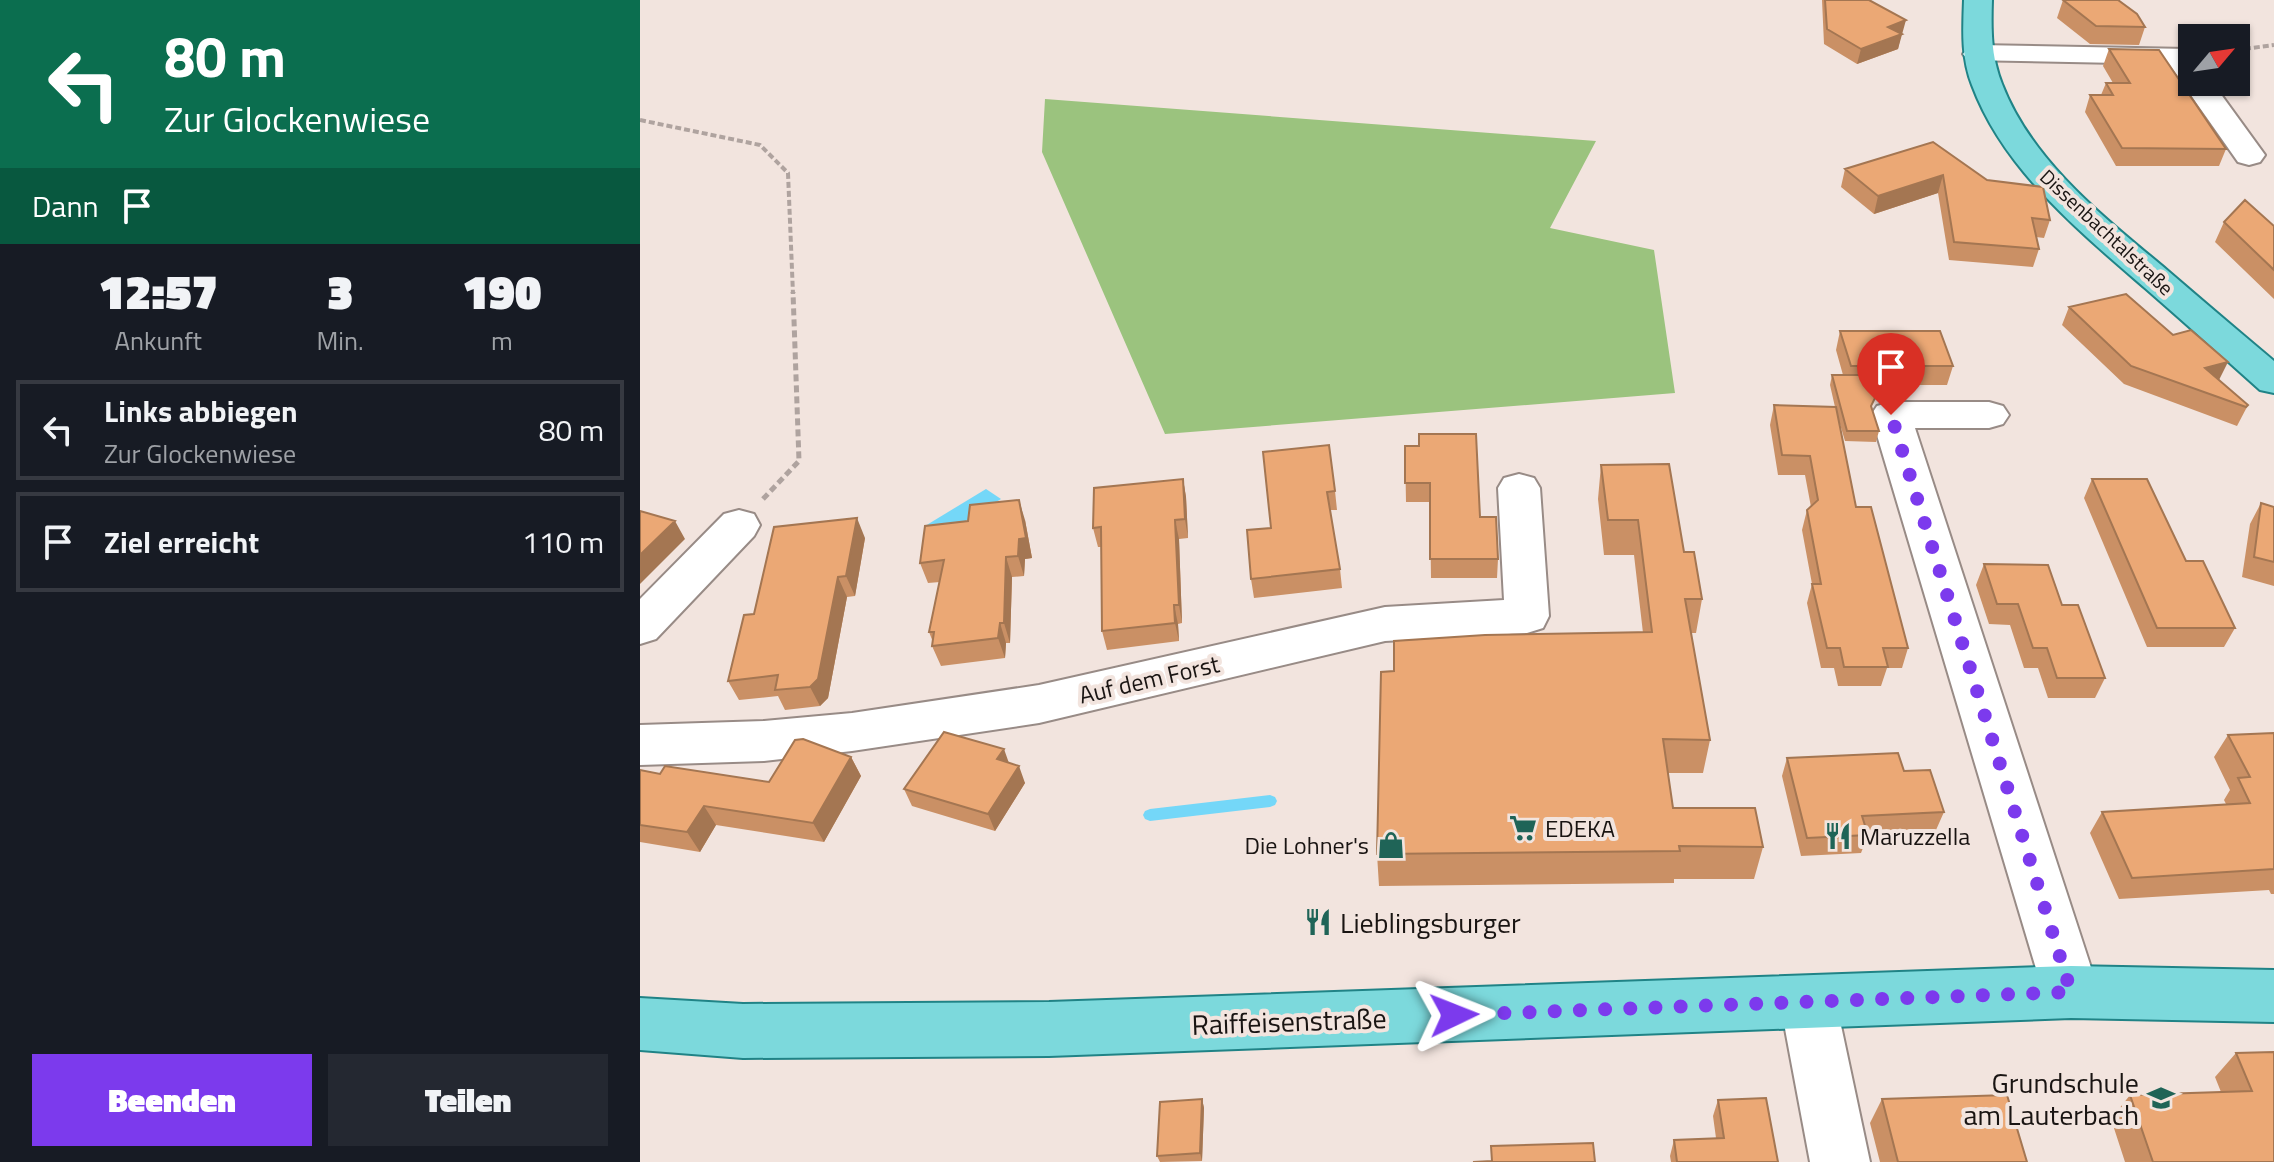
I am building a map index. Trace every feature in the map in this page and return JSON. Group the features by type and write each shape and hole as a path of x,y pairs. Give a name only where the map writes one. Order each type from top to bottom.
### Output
{"main road":[{"name":"Dissenbachtalstraße","path":"1978,0 1975,19 1978,54 1995,102 2017,141 2041,171 2104,233 2274,381"},
{"name":"Raiffeisenstraße","path":"640,1024 743,1031 1049,1029 2071,992 2274,996"}],"street":[{"path":"1978,54 2178,55"},
{"path":"2207,96 2249,155"},
{"path":"1989,415 1891,415 2071,992"},
{"name":"Auf dem Forst","path":"640,745 764,741 852,732 1039,704 1385,624 1527,616 1519,488"},
{"path":"640,627 739,525"},
{"path":"1808,1002 1840,1162"}],"path":[{"path":"2250,48 2274,45"},
{"path":"640,120 760,145 788,173 799,461 739,525"}],"green space":[{"path":"1045,99 1596,141 1550,228 1654,250 1675,393 1165,434 1042,152"}],"water":[{"path":"986,489 1001,499 940,537 925,526"}],"building":[{"path":"1825,0 1869,0 1906,20 1888,27 1902,34 1861,49 1827,29"},
{"path":"2063,0 2118,0 2137,14 2145,27 2096,26"},
{"path":"2109,49 2159,50 2178,78 2178,96 2190,96 2226,149 2122,148 2090,95 2113,95 2106,83 2130,83"},
{"path":"1933,142 1987,180 2043,187 2050,220 2032,218 2039,249 1954,242 1943,175 1878,196 1845,169"},
{"path":"2245,200 2274,226 2274,270 2224,222"},
{"path":"2126,294 2173,335 2191,330 2228,362 2205,368 2248,405 2246,407 2131,366 2069,307"},
{"path":"1840,331 1940,331 1953,366 1851,366"},
{"path":"1832,375 1868,375 1875,398 1871,406 1879,431 1847,431"},
{"path":"1774,405 1836,407 1856,507 1871,507 1908,648 1883,648 1888,667 1844,667 1840,648 1827,648 1812,584 1821,584 1807,510 1818,500 1810,456 1782,455"},
{"path":"1419,434 1476,434 1480,517 1496,517 1498,559 1430,559 1430,483 1405,483 1405,446 1419,446"},
{"path":"1329,445 1335,491 1327,492 1340,569 1251,579 1247,530 1271,528 1263,452"},
{"name":"EDEKA","path":"1669,464 1684,552 1694,552 1702,599 1685,599 1710,740 1663,739 1673,808 1755,808 1763,847 1679,846 1680,851 1377,854 1381,672 1394,671 1394,641 1485,635 1652,632 1638,520 1608,520 1601,465"},
{"path":"1183,479 1185,519 1175,520 1179,605 1174,605 1175,623 1102,631 1101,527 1093,528 1094,488"},
{"path":"2092,479 2147,479 2186,561 2203,561 2235,628 2157,628"},
{"path":"1019,500 1026,538 1019,539 1018,556 1006,557 1004,623 1000,623 998,638 932,646 934,632 929,632 944,560 920,563 925,526 968,521 970,505"},
{"path":"2261,503 2274,507 2274,562 2254,557"},
{"path":"640,511 675,521 640,555"},
{"path":"857,518 846,576 838,577 818,679 810,687 775,690 778,675 728,681 744,615 754,614 774,527"},
{"path":"1984,564 2048,565 2062,605 2078,605 2105,678 2057,678 2047,648 2033,648 2018,604 1997,604"},
{"path":"944,732 1004,749 997,759 1019,766 988,814 904,789"},
{"path":"2274,733 2274,869 2132,878 2102,812 2250,803 2238,778 2250,777 2228,735"},
{"path":"803,739 851,757 813,823 704,806 687,832 640,825 640,770 660,774 665,766 769,782 795,740"},
{"path":"1898,753 1904,771 1930,770 1944,812 1862,816 1868,835 1807,838 1787,758"},
{"path":"2274,1052 2274,1162 2153,1162 2130,1095 2252,1091 2236,1053"},
{"path":"2007,1095 2027,1162 1898,1162 1882,1099"},
{"path":"1766,1098 1778,1162 1677,1162 1674,1140 1724,1138 1718,1100"},
{"path":"1202,1099 1200,1153 1157,1156 1160,1102"},
{"path":"1593,1143 1595,1162 1473,1162 1492,1161 1491,1146"}],"waterway":[{"path":"1150,815 1270,801"}],"place":[{"name":"EDEKA","path":"1523,828"},
{"name":"Maruzzella","path":"1838,836"},
{"name":"Die Lohner's","path":"1391,845"},
{"name":"Lieblingsburger","path":"1318,922"},
{"name":"Grundschule am Lauterbach","path":"2161,1098"}],"route":[{"path":"1454,1015 2071,992 1891,415"}]}
